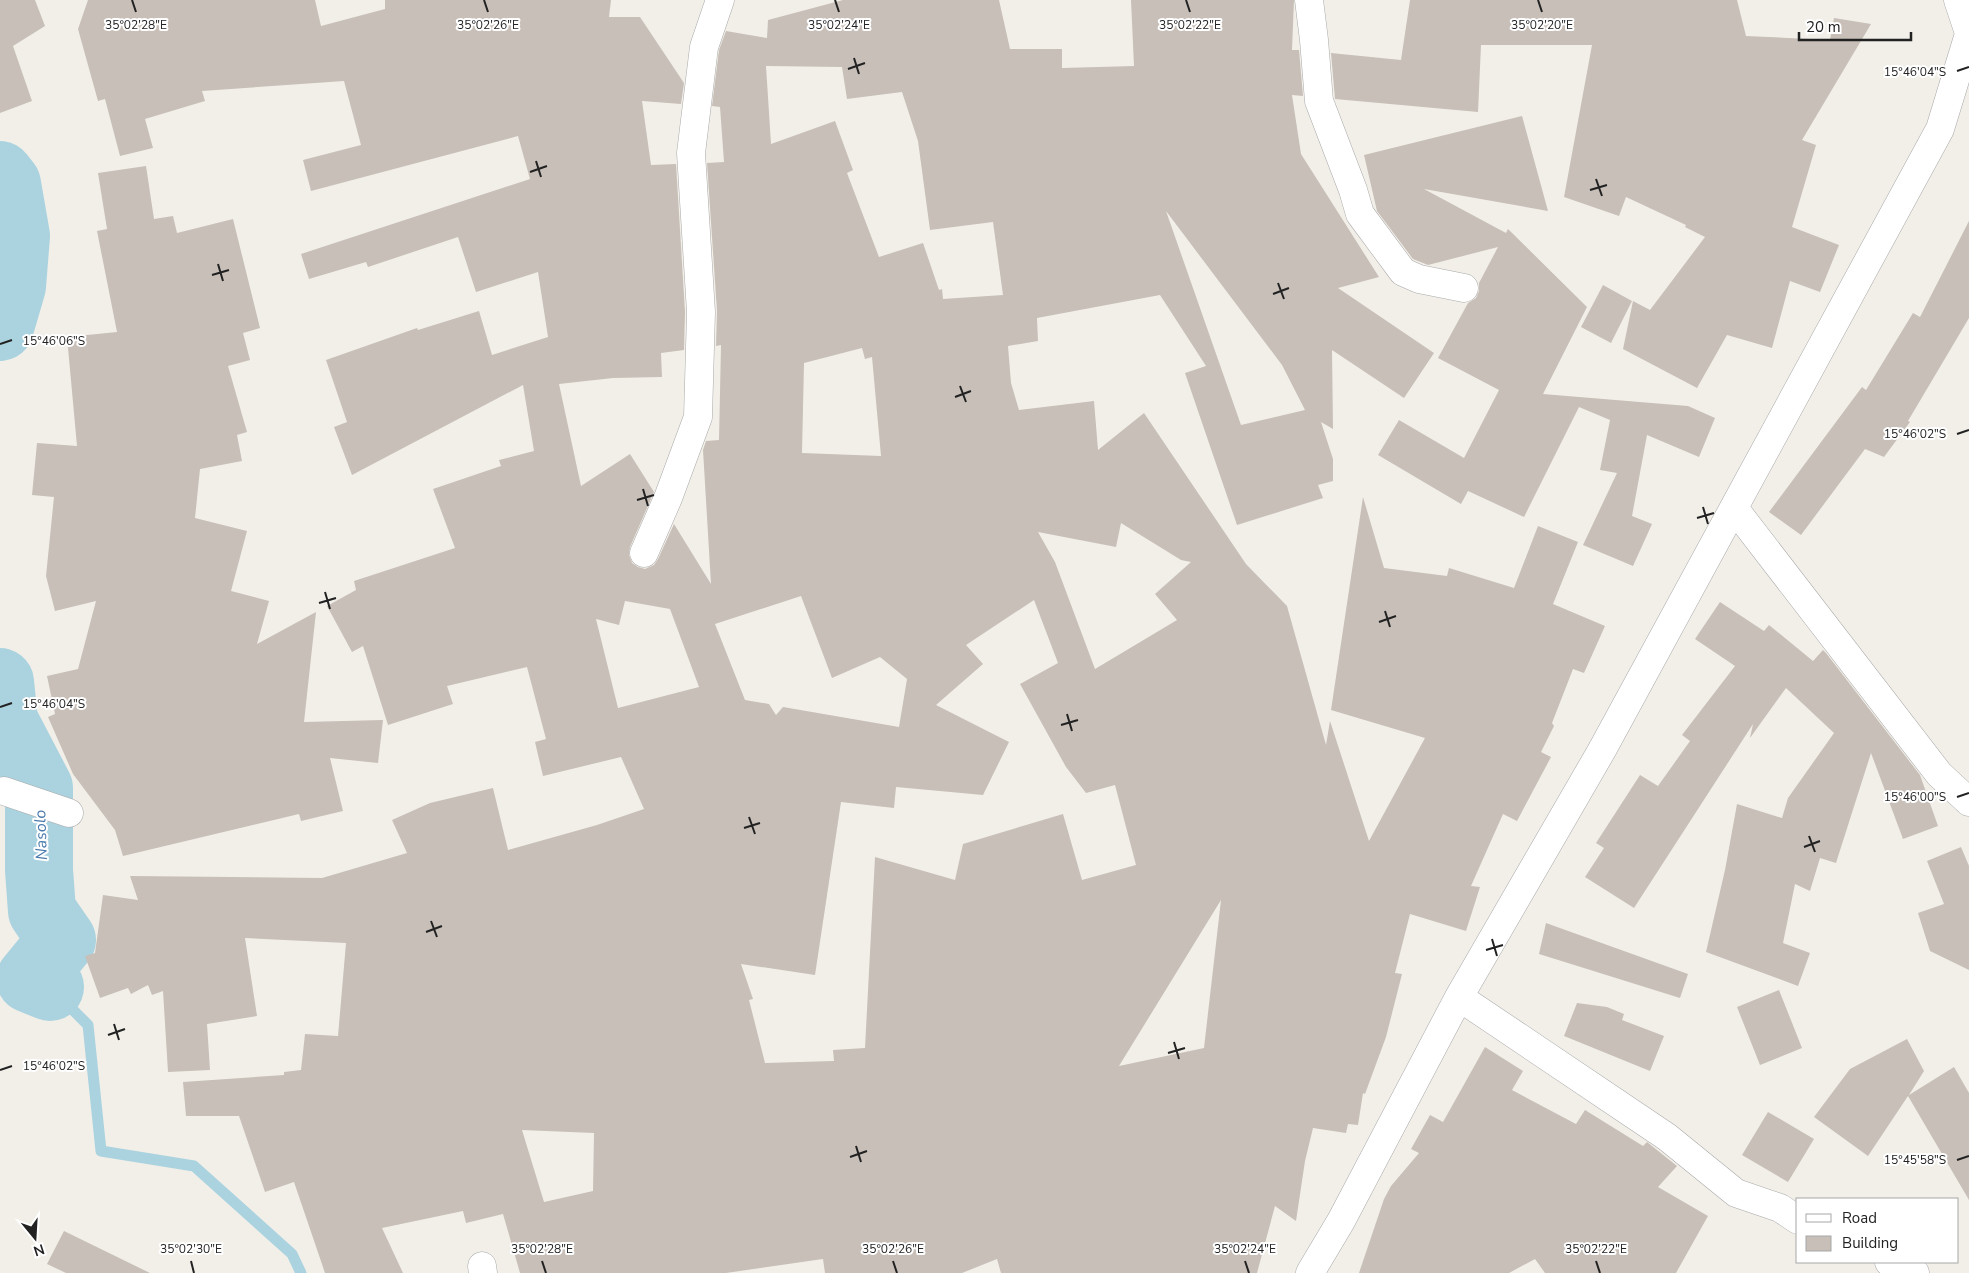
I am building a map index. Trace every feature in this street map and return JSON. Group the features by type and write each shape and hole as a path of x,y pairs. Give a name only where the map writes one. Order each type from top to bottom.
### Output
{"street":[{"path":"644,552 668,498 698,417 701,312 691,153 704,47 720,0"},
{"path":"1309,0 1319,101 1353,190 1360,214 1404,272 1419,278 1464,288"},
{"path":"1310,1273 1341,1221 1459,996 1602,750 1940,129 1969,33 1958,0"},
{"path":"1734,508 1939,774 1969,802"},
{"path":"4,790 69,813"},
{"path":"1459,996 1667,1137 1736,1193 1780,1208 1796,1219"},
{"path":"1890,1263 1915,1273"}],"building":[{"path":"0,0 35,0 45,26 13,46 32,101 0,113"},
{"path":"88,0 315,0 321,26 385,9 385,0 611,0 609,17 640,17 684,83 681,104 642,101 651,165 676,164 685,312 684,350 661,353 662,377 613,378 559,384 581,486 630,454 654,492 630,547 629,555 632,563 645,569 654,565 674,524 711,584 703,450 706,441 719,440 721,345 716,346 717,311 707,163 724,162 720,107 712,106 719,50 726,31 767,38 768,20 843,0 999,0 1010,49 1062,49 1062,68 1134,66 1131,0 1294,0 1292,50 1299,50 1303,96 1292,95 1301,154 1379,277 1338,288 1434,353 1404,398 1332,350 1333,429 1321,422 1333,459 1333,481 1318,485 1323,498 1237,525 1185,373 1206,366 1160,295 1037,318 1038,341 1008,346 1011,383 1019,410 1094,401 1098,450 1144,413 1246,564 1287,606 1326,745 1330,721 1369,841 1425,738 1331,710 1363,497 1384,568 1447,576 1449,568 1514,588 1538,526 1578,542 1553,604 1605,626 1584,673 1573,669 1552,723 1554,726 1541,752 1551,757 1517,821 1503,814 1471,886 1480,887 1466,931 1410,914 1395,973 1402,974 1386,1037 1365,1094 1363,1093 1358,1125 1348,1124 1346,1133 1313,1128 1305,1161 1296,1221 1275,1206 1257,1273 1001,1273 997,1259 962,1273 825,1273 823,1259 726,1273 520,1273 503,1214 466,1223 463,1211 382,1228 403,1273 325,1273 294,1182 265,1192 239,1116 186,1116 183,1082 284,1075 284,1072 301,1070 305,1034 338,1036 346,943 245,938 257,1016 207,1024 210,1070 168,1072 163,991 152,995 148,985 131,994 128,988 100,998 85,956 95,953 103,895 138,900 130,876 322,878 407,853 392,820 430,803 493,788 508,850 597,825 644,809 621,757 543,776 535,742 546,739 527,667 447,686 453,704 388,725 363,646 352,652 327,606 356,590 354,581 455,548 433,489 501,466 499,460 534,451 523,385 352,475 334,427 347,422 326,360 417,328 418,330 479,311 492,355 548,337 538,272 476,292 458,237 368,267 366,262 309,279 301,254 530,179 518,136 311,191 303,160 361,145 344,81 202,91 205,101 145,119 153,148 120,156 105,99 98,101 78,29","holes":["766,66 842,67 847,99 902,92 918,141 930,230 993,222 1003,295 943,299 942,289 939,290 923,243 879,257 847,173 853,170 835,121 771,144","1166,211 1282,365 1305,410 1241,425","862,348 865,359 872,357 881,456 802,453 804,363","1121,523 1181,560 1191,562 1155,594 1177,620 1095,669 1055,562 1038,532 1116,547","801,596 832,678 880,657 907,679 899,727 783,707 776,715 769,704 745,700 715,624","1034,600 1058,663 1020,684 1066,767 1086,793 1115,785 1136,865 1082,880 1063,814 963,844 955,880 875,857 865,1048 833,1050 834,1061 765,1063 749,1000 753,999 741,964 815,975 841,802 894,808 896,787 983,795 1009,742 936,705 983,664 966,645","625,601 670,609 699,687 618,708 596,619 619,625","1221,900 1204,1048 1119,1066","522,1130 594,1133 593,1191 544,1202"]},
{"path":"1410,0 1737,0 1746,36 1830,40 1834,18 1871,24 1802,140 1816,145 1792,227 1839,245 1820,292 1790,281 1772,348 1727,335 1697,388 1623,349 1633,301 1650,310 1705,237 1685,227 1686,225 1626,197 1619,216 1564,197 1592,45 1481,45 1478,112 1335,99 1331,53 1401,60"},
{"path":"1522,116 1548,211 1424,189 1506,233 1508,229 1587,307 1543,394 1688,406 1715,418 1699,457 1647,435 1632,516 1652,524 1633,566 1583,545 1617,473 1600,470 1610,420 1579,407 1524,517 1468,491 1461,504 1378,455 1399,420 1464,458 1499,390 1438,358 1468,303 1476,298 1479,291 1479,283 1498,247 1428,265 1413,259 1377,211 1364,155"},
{"path":"146,166 154,219 173,216 177,233 233,219 260,328 243,333 250,360 228,366 247,432 237,435 242,461 200,469 195,518 247,531 231,591 269,601 257,644 316,612 304,722 383,720 378,763 330,758 343,811 301,821 299,814 123,856 115,830 73,774 48,717 55,714 47,676 78,669 96,601 55,611 46,576 54,497 32,495 37,443 77,446 67,337 117,332 97,231 107,229 98,173"},
{"path":"1969,221 1969,318 1908,421 1910,422 1884,457 1865,449 1801,535 1769,512 1862,387 1866,390 1913,313 1920,317"},
{"path":"1603,285 1632,301 1611,343 1581,327"},
{"path":"1720,602 1764,631 1769,625 1813,661 1823,650 1826,653 1920,775 1938,826 1903,839 1871,753 1836,863 1820,858 1810,891 1795,884 1783,943 1810,953 1798,986 1706,952 1725,870 1737,804 1782,818 1788,798 1834,733 1786,688 1750,738 1753,724 1634,908 1585,877 1604,848 1596,843 1640,775 1658,786 1690,741 1682,735 1735,666 1695,639"},
{"path":"1961,847 1969,866 1969,970 1930,951 1918,913 1944,904 1927,861"},
{"path":"1546,923 1688,974 1680,998 1539,954"},
{"path":"1779,990 1802,1048 1760,1065 1737,1007"},
{"path":"1577,1003 1607,1007 1624,1014 1622,1020 1664,1036 1650,1071 1564,1036"},
{"path":"1907,1039 1924,1071 1909,1095 1954,1067 1969,1093 1969,1200 1908,1096 1868,1156 1814,1117 1850,1069"},
{"path":"1485,1047 1523,1071 1512,1090 1576,1124 1585,1110 1643,1146 1647,1142 1677,1166 1658,1187 1708,1216 1676,1273 1545,1273 1535,1259 1509,1273 1359,1273 1384,1199 1391,1186 1419,1153 1411,1149 1430,1115 1443,1122"},
{"path":"1768,1112 1814,1139 1788,1182 1742,1155"},
{"path":"64,1231 150,1273 66,1273 47,1264"}],"waterway":[{"name":"Nasolo","path":"0,175 7,184 16,236 12,286 0,327"},
{"name":"Nasolo","path":"0,682 4,721 39,788 39,870 42,911 62,940 30,979 50,987"},
{"path":"50,987 88,1025 101,1151 194,1166 292,1254 301,1273"}]}
